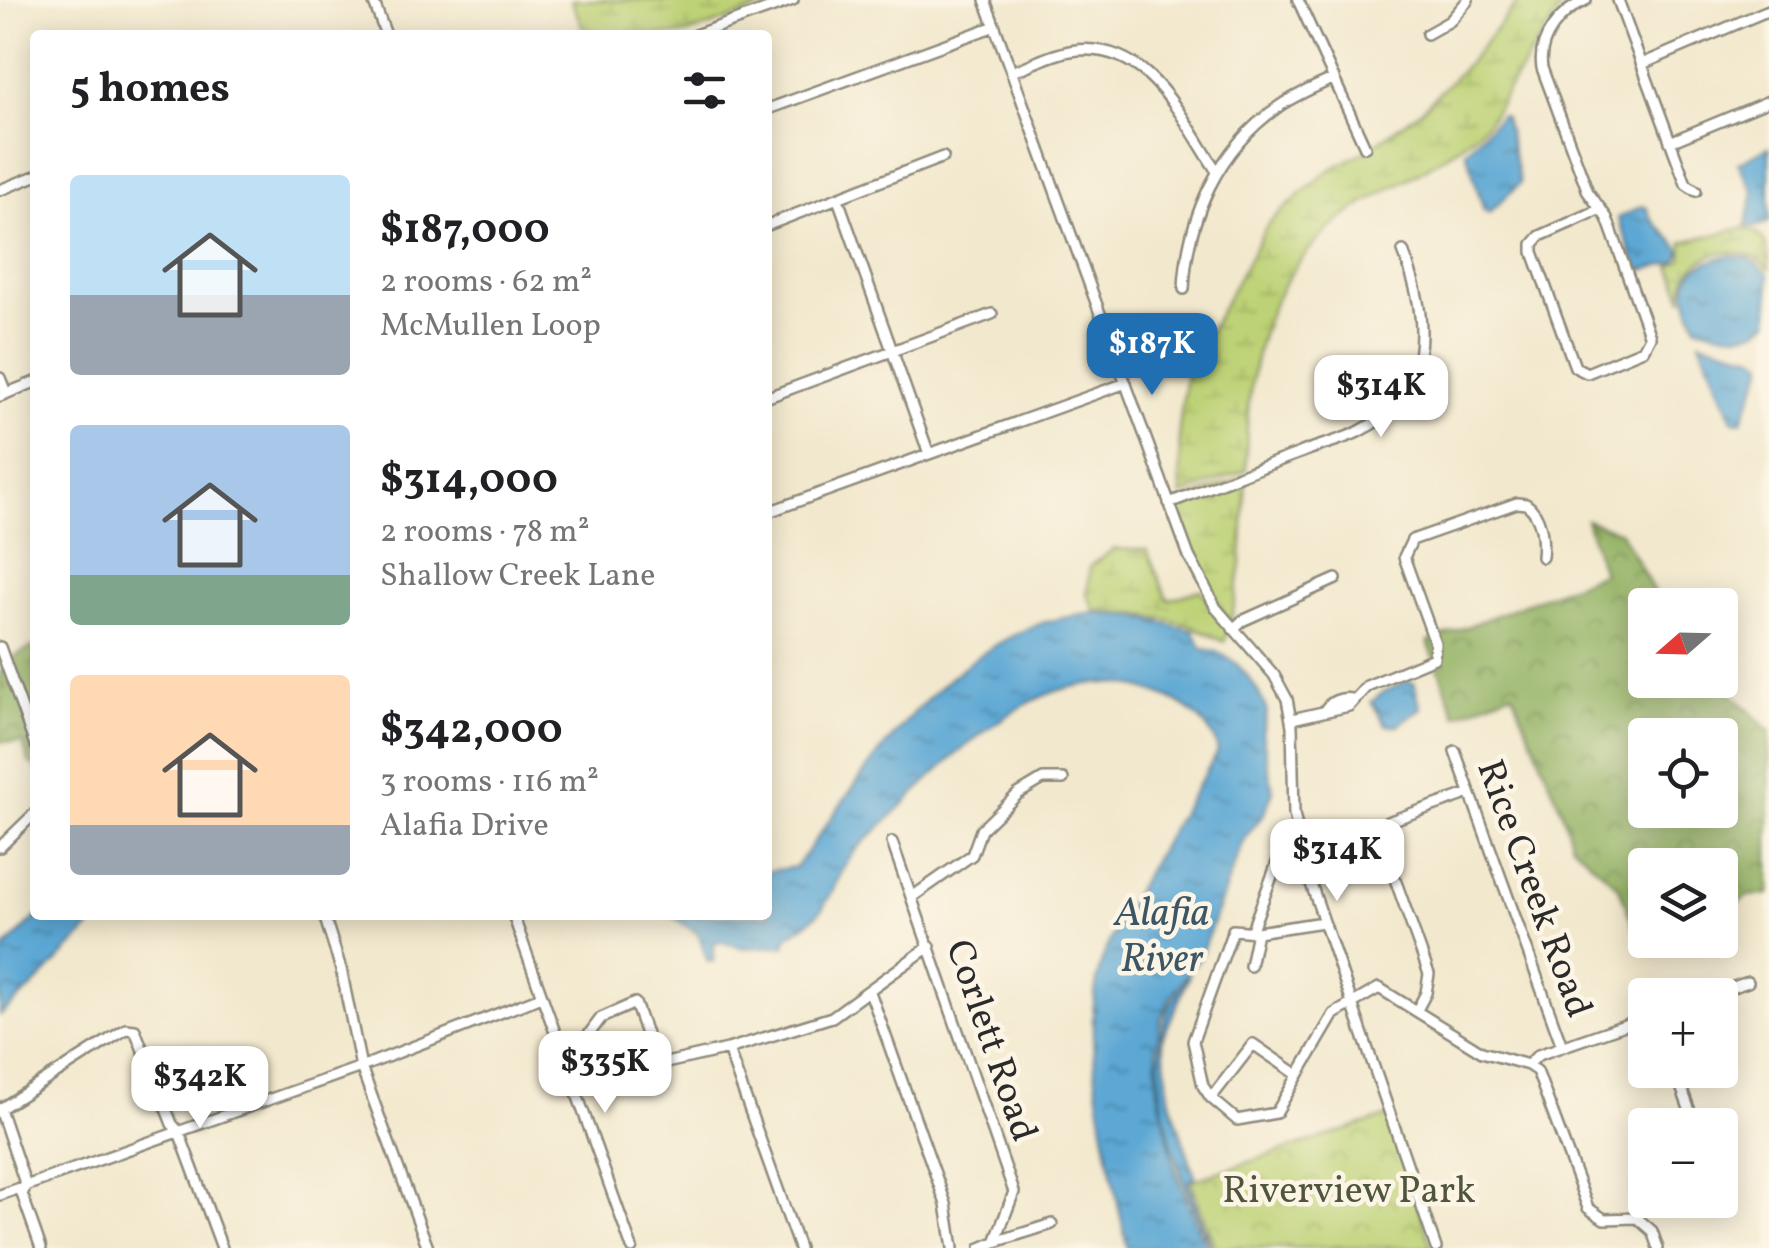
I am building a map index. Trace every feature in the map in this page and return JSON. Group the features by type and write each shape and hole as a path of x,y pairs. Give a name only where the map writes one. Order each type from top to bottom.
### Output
{"street":[{"path":"373,0 384,30"},
{"path":"709,30 794,0"},
{"path":"985,0 1169,503 1202,583 1232,630 1277,680 1292,718 1298,836 1323,922 1436,1248"},
{"path":"1298,0 1365,147"},
{"path":"1428,34 1450,21 1468,0"},
{"path":"1586,0 1562,13 1540,58 1582,177 1601,209 1650,337 1642,350 1586,373 1575,367 1533,244 1540,236 1601,209"},
{"path":"1618,0 1686,184 1696,191"},
{"path":"1642,64 1769,10"},
{"path":"772,108 995,26"},
{"path":"1012,72 1068,51 1126,57 1158,84 1216,170"},
{"path":"1184,289 1184,273 1198,219 1216,170 1250,130 1280,106 1334,78"},
{"path":"1670,142 1769,101"},
{"path":"772,224 943,157"},
{"path":"0,190 30,178"},
{"path":"838,199 929,454"},
{"path":"1169,503 1358,432 1387,414 1408,387 1422,350 1420,306 1403,251"},
{"path":"772,395 992,314"},
{"path":"0,378 3,394 30,384"},
{"path":"772,511 1126,383"},
{"path":"1292,718 1349,706 1366,686 1434,658 1435,643 1404,557 1412,540 1516,504 1526,504 1537,516 1544,541 1542,557"},
{"path":"1232,630 1242,621 1336,579"},
{"path":"0,647 30,732"},
{"name":"Rice Creek Road","path":"1455,751 1562,1046"},
{"path":"912,897 972,856 981,830 1018,794 1043,779 1063,778"},
{"path":"1417,1010 1426,993 1429,974 1376,826 1470,793"},
{"path":"0,847 30,817"},
{"path":"1250,966 1254,932 1280,855 1298,836"},
{"name":"Corlett Road","path":"892,842 1014,1192 995,1242"},
{"path":"326,920 341,969 362,1067 428,1248"},
{"path":"514,920 632,1248"},
{"path":"1323,922 1254,932 1233,930 1193,1042 1199,1076 1211,1098 1237,1120 1276,1113 1334,1014 1379,988 1482,1052 1537,1070 1588,1208 1604,1219 1637,1218 1652,1231 1658,1248"},
{"path":"566,1065 601,1018 635,1004 657,1065 728,1049 832,1017 930,946"},
{"path":"1738,985 1748,982"},
{"path":"870,992 946,1204 953,1248"},
{"path":"0,1195 362,1067 542,997"},
{"path":"1528,1065 1562,1046 1628,1024"},
{"path":"41,1248 22,1194 26,1186 4,1132 0,1109 126,1029 135,1030 172,1124 180,1132 222,1248"},
{"path":"1211,1098 1254,1044 1298,1075"},
{"path":"728,1049 799,1248"},
{"path":"981,1248 1052,1224"}],"green space":[{"path":"571,0 784,0 699,30 584,30"},
{"path":"1520,0 1566,0 1483,127 1442,158 1368,201 1333,226 1306,253 1284,284 1257,352 1250,389 1246,470 1181,495 1179,429 1186,374 1269,222 1328,171 1369,149 1419,112 1464,68"},
{"path":"1742,228 1761,237 1769,269 1748,255 1713,256 1702,260 1687,276 1683,299 1671,266 1682,260 1683,242"},
{"path":"1246,477 1241,565 1231,622 1188,546 1179,502"},
{"path":"1586,520 1621,532 1652,588 1628,588 1628,698 1736,698 1769,730 1769,894 1748,896 1738,903 1738,848 1628,848 1628,911 1619,887 1572,845 1562,811 1512,692 1456,715 1428,642 1603,573"},
{"path":"1114,549 1147,550 1168,600 1201,590 1228,630 1224,642 1176,622 1095,610 1087,594 1090,566"},
{"path":"30,648 30,763 23,743 0,741 0,673 15,656"},
{"name":"Riverview Park","path":"1389,1116 1432,1248 1215,1248 1191,1181"}],"water":[{"path":"1501,115 1505,117 1520,183 1489,213 1484,211 1466,151"},
{"path":"1769,147 1769,222 1746,226 1754,192 1738,163"},
{"path":"1642,206 1681,252 1676,262 1638,271 1618,218"},
{"path":"1732,256 1748,258 1769,274 1769,321 1744,334 1697,326 1687,298 1686,287 1694,270"},
{"path":"1700,341 1763,361 1742,421 1733,420"},
{"name":"Alafia River","path":"1094,613 1146,618 1193,631 1203,649 1235,662 1267,712 1262,733 1273,791 1264,814 1244,839 1200,957 1171,996 1161,1018 1156,1049 1158,1091 1174,1166 1205,1248 1127,1248 1106,1145 1093,1033 1100,967 1111,937 1218,752 1207,727 1177,702 1123,684 1079,685 1038,698 999,721 962,749 856,851 822,909 787,937 785,946 744,948 718,941 714,944 714,961 708,962 698,934 678,920 772,920 772,870 796,867 873,761 932,695 1001,642 1067,617"},
{"path":"1407,681 1414,683 1421,708 1398,725 1386,725 1371,702"},
{"path":"33,920 97,920 31,989 0,1015 0,953"},
{"path":"1190,975 1162,1039 1170,1100 1195,1177 1188,1182 1211,1248 1178,1166 1159,1079 1159,1050 1166,1015"}]}
